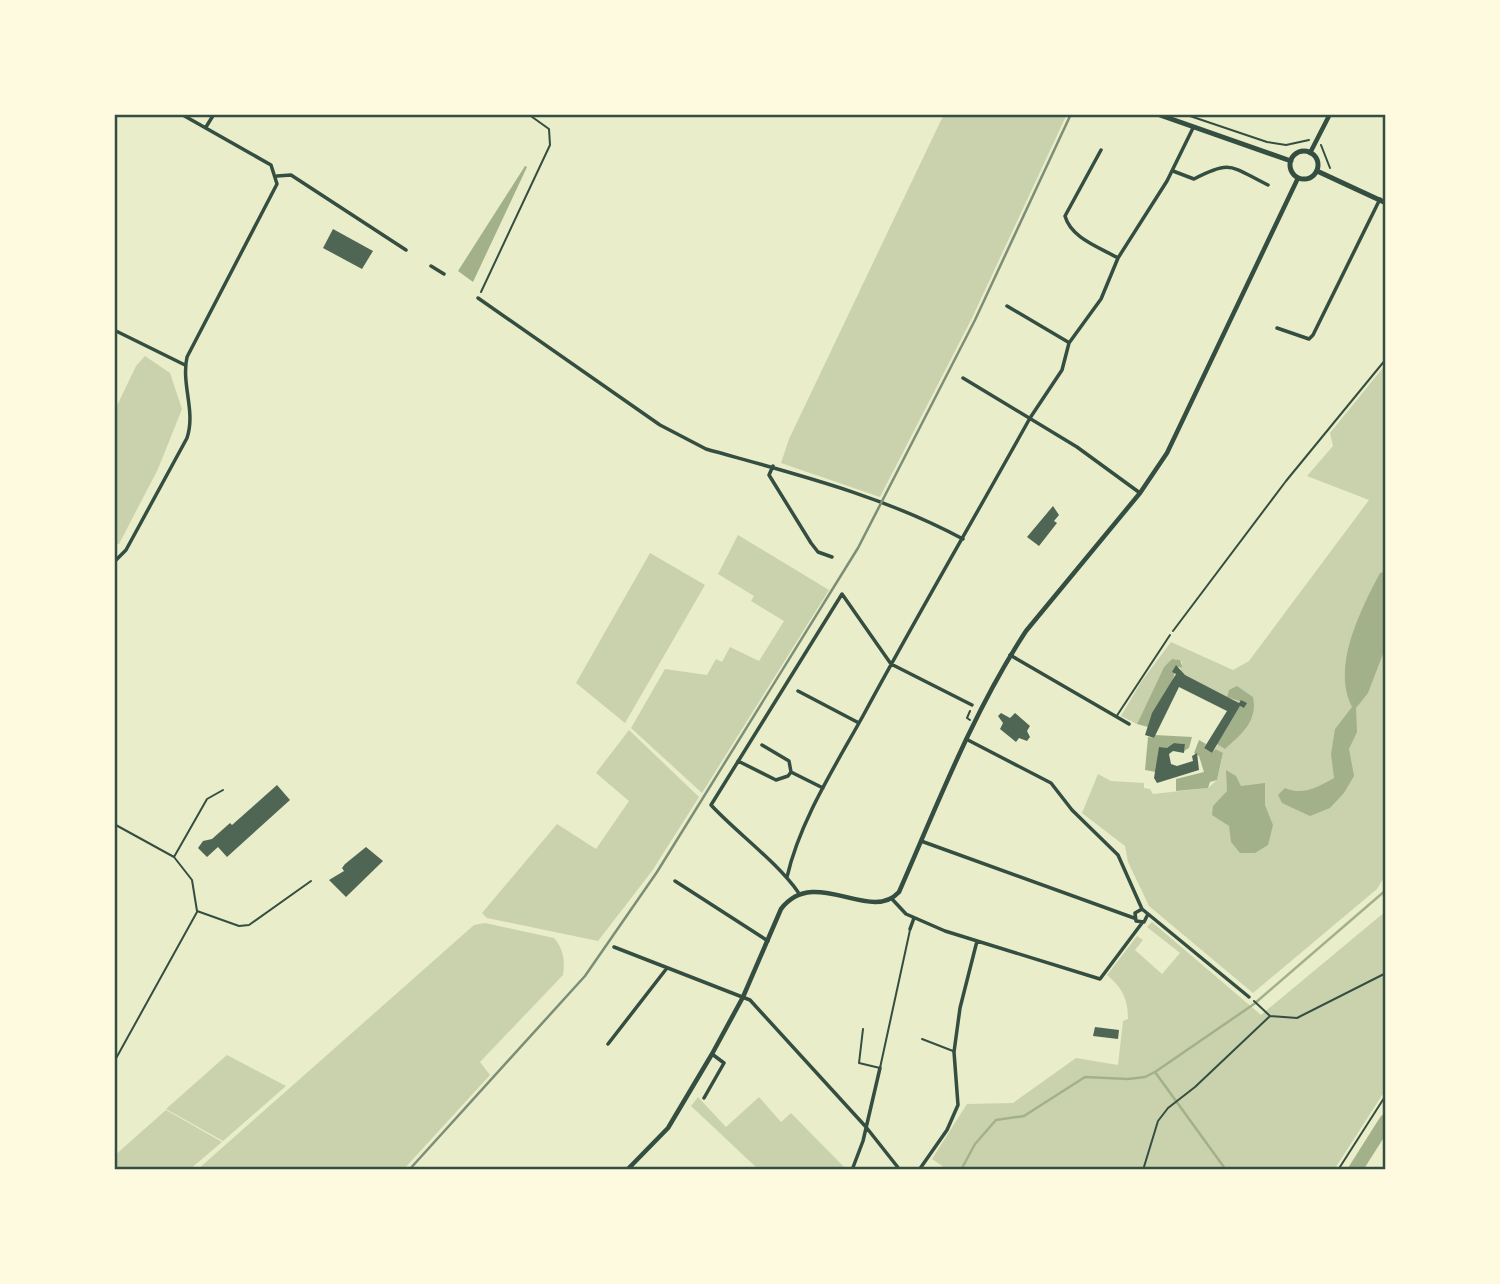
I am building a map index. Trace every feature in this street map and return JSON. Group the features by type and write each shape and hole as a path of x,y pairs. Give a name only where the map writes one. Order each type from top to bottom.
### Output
{"main road":[{"path":"1157,114 1292,161"},
{"path":"1299,152 1310,153 1318,161 1317,171 1311,178 1298,178 1292,171 1292,161 1299,152"},
{"path":"1317,171 1383,201"}],"street":[{"path":"114,562 133,537 190,430 185,365 194,343 276,191 277,176 271,165 181,114"},
{"path":"206,127 214,114"},
{"path":"1310,153 1330,114"},
{"path":"787,877 791,861 823,788 1030,418 1062,370 1069,343 1101,299 1118,258 1173,171 1194,127"},
{"path":"1101,150 1065,216 1069,228 1076,234 1118,258"},
{"path":"1173,171 1194,179 1217,166 1227,165 1268,185"},
{"path":"277,176 291,174 407,250"},
{"path":"627,1170 668,1128 712,1054 743,997 781,909 798,892 877,901 892,899 899,892 966,739 1010,655 1026,631 1140,493 1178,432 1298,178"},
{"path":"1277,328 1309,340 1383,201"},
{"path":"431,266 444,274"},
{"path":"478,298 660,425 706,449 773,466 883,502 963,539"},
{"path":"1007,306 1069,343"},
{"path":"114,330 185,365"},
{"path":"963,378 1030,418 1140,493"},
{"path":"773,466 769,475 811,543 818,552 832,557"},
{"path":"798,892 787,877 737,833 711,804 842,594 891,664 972,705"},
{"path":"1010,655 1129,724"},
{"path":"798,691 859,723"},
{"path":"966,739 1051,783 1072,810 1118,855 1142,909 1249,997"},
{"path":"762,745 789,761 791,772"},
{"path":"738,761 776,780 788,776 791,772"},
{"path":"791,772 823,788"},
{"path":"921,841 1142,923"},
{"path":"675,881 768,941"},
{"path":"892,899 900,910 914,918 1100,979 1147,914"},
{"path":"1134,918 1136,911 1142,909"},
{"path":"910,929 914,918"},
{"path":"919,1170 947,1130 958,1105 954,1052 960,1009 977,940"},
{"path":"614,947 750,1000 866,1127 900,1170"},
{"path":"608,1044 667,968"},
{"path":"704,1098 724,1063 712,1054"},
{"path":"852,1170 866,1127 880,1068"}],"lane":[{"path":"1115,718 1170,635"},
{"path":"174,857 207,799 223,790"},
{"path":"114,824 174,857 192,880 197,911 114,1062"},
{"path":"197,911 239,926 249,925 311,881"},
{"path":"863,1029 859,1063 880,1068 910,929"},
{"path":"922,1040 954,1052"}],"path":[{"path":"478,298 550,145 549,129 528,114"},
{"path":"1184,114 1267,142 1286,145 1309,139 1328,157 1329,176"},
{"path":"1170,635 1286,481 1386,359"},
{"path":"972,705 967,718 975,721"},
{"path":"1249,997 1270,1016 1297,1018 1316,1011 1386,973"},
{"path":"1143,1170 1158,1121 1168,1108 1270,1016"},
{"path":"1338,1170 1386,1095"},
{"path":"1384,1170 1386,1166"}],"shaded area":[{"path":"944,114 1067,114 972,318 880,497 781,463 789,439"},
{"path":"525,166 527,167 473,282 458,271"},
{"path":"145,356 170,373 182,409 158,469 119,544 114,545 114,412 136,366"},
{"path":"1386,364 1386,874 1377,889 1253,993 1149,906 1128,862 1125,846 1082,813 1098,774 1111,781 1144,783 1144,788 1150,789 1153,794 1208,788 1217,780 1223,754 1215,749 1240,706 1244,708 1246,702 1241,700 1239,703 1180,673 1182,662 1175,659 1164,667 1137,724 1121,716 1141,682 1171,642 1233,670 1249,661 1369,500 1307,476 1333,446 1330,433"},
{"path":"738,535 829,590 702,793 631,728 665,669 707,675 716,659 722,662 730,647 759,661 784,621 751,601 754,596 718,574"},
{"path":"650,553 705,585 625,723 576,683"},
{"path":"1386,571 1386,646 1368,693 1356,708 1357,732 1349,749 1354,776 1344,793 1330,808 1310,816 1282,803 1278,795 1285,788 1304,791 1334,778 1331,754 1335,729 1352,707 1346,691 1345,674 1351,638 1372,587 1380,573"},
{"path":"1172,659 1180,660 1181,668 1176,666 1169,688 1148,727 1137,724 1164,667"},
{"path":"1237,686 1253,697 1253,713 1243,732 1225,749 1217,744 1240,706 1244,708 1246,703 1227,697 1229,690"},
{"path":"629,730 699,797 652,871 598,941 487,918 482,913 557,824 596,849 629,801 596,773"},
{"path":"1155,735 1192,737 1189,748 1184,751 1185,744 1174,743 1156,772 1145,770 1148,737 1154,738"},
{"path":"1199,740 1206,744 1204,748 1212,753 1215,749 1223,753 1217,780 1210,782 1208,788 1176,791 1176,779 1204,772 1199,756 1194,753"},
{"path":"1226,770 1236,776 1241,786 1265,783 1265,805 1273,825 1268,845 1255,853 1240,853 1231,842 1229,826 1212,815 1213,806 1227,791"},
{"path":"1386,911 1386,1089 1334,1170 948,1170 932,1159 967,1104 1013,1103 1076,1058 1118,1065 1123,1021 1128,1019 1128,1012 1123,994 1107,975 1137,936 1143,940 1135,950 1162,974 1180,953 1147,927 1152,922 1261,1015"},
{"path":"485,923 554,938 563,956 563,975 480,1062 490,1075 403,1170 197,1170 474,925"},
{"path":"227,1055 286,1086 223,1141 166,1109"},
{"path":"698,1097 726,1127 759,1097 781,1122 791,1113 847,1170 759,1170 691,1106"},
{"path":"166,1110 222,1142 189,1170 114,1170 114,1156"}],"building":[{"path":"333,229 373,251 362,269 323,248"},
{"path":"1053,506 1059,515 1054,521 1057,523 1039,546 1027,537"},
{"path":"1176,665 1185,675 1239,703 1241,700 1247,703 1244,708 1240,706 1212,753 1204,748 1227,711 1179,687 1154,738 1145,735 1152,713 1176,674 1172,672"},
{"path":"1001,713 1010,718 1015,713 1030,726 1027,731 1030,737 1027,741 1019,738 1016,742 1000,729 1003,723 998,716"},
{"path":"1174,743 1185,744 1184,753 1173,751 1169,754 1171,764 1177,766 1193,761 1192,756 1197,753 1199,770 1157,783 1154,778 1159,747 1167,748"},
{"path":"277,785 290,800 227,857 218,847 207,857 198,848 203,841 212,839 230,823 232,825"},
{"path":"366,847 383,861 346,897 329,880 344,871 342,868 345,864"},
{"path":"1095,1027 1119,1030 1118,1039 1093,1036"}],"waterway":[{"path":"961,1170 975,1144 996,1120 1024,1116 1085,1077 1128,1079 1145,1077 1155,1072 1254,1004 1386,890"},
{"path":"1155,1072 1226,1170"},
{"path":"1355,1170 1386,1121"}],"railway":[{"path":"409,1170 585,976 657,872 858,548 975,320 1071,114"}]}
